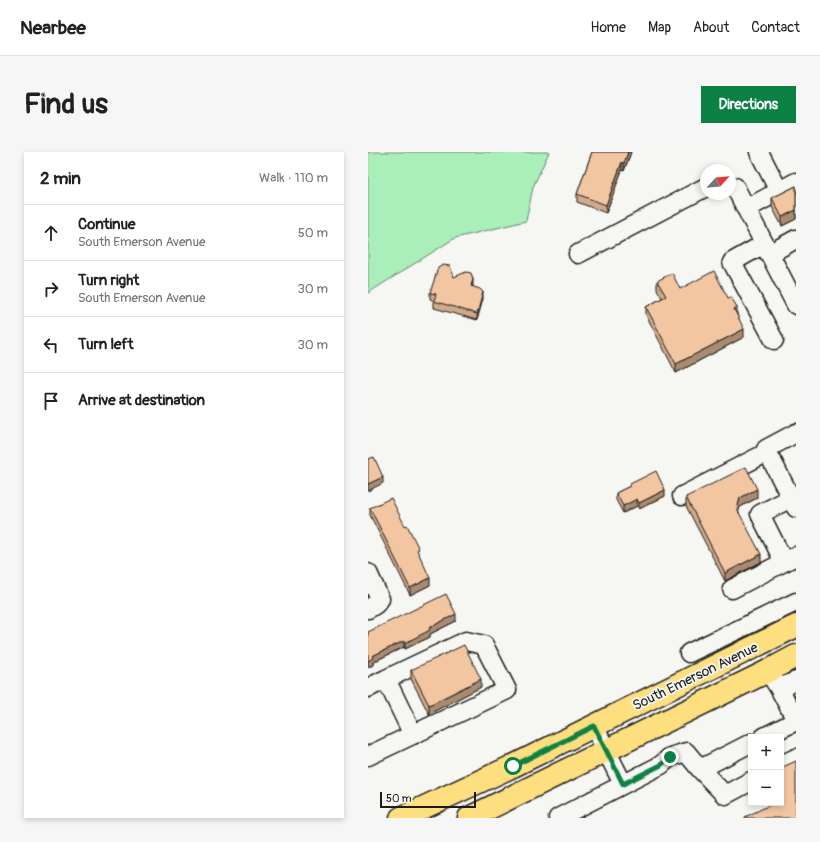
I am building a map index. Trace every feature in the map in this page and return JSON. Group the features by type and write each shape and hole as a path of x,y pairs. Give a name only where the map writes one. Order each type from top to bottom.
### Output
{"main road":[{"name":"South Emerson Avenue","path":"401,818 513,766 796,626"},
{"name":"South Emerson Avenue","path":"469,818 607,750 773,680 796,656"}],"street":[{"path":"759,152 779,191"},
{"path":"744,205 779,191 796,182"},
{"path":"736,189 796,303"},
{"path":"578,254 700,190"},
{"path":"774,340 732,262 796,239"},
{"path":"732,589 790,559 760,514 794,503 766,449 796,433"},
{"path":"682,496 768,452"},
{"path":"368,573 380,599 376,604 368,608"},
{"name":"South Emerson Avenue","path":"689,654 796,602"},
{"path":"368,688 466,641 484,645 507,690 368,756"},
{"path":"386,679 414,735"},
{"path":"773,680 796,681"},
{"path":"770,734 796,721 773,680"},
{"path":"594,726 623,784"},
{"path":"700,769 748,745"},
{"path":"565,817 623,784 661,765 670,757 686,752 725,795 748,783"},
{"path":"784,764 796,758"}],"green space":[{"path":"368,152 549,152 533,187 526,221 455,238 368,293"}],"building":[{"path":"592,152 628,152 624,163 622,162 606,205 577,194"},
{"path":"796,186 796,210 782,217 772,198"},
{"path":"443,265 450,266 454,277 466,272 471,273 473,279 471,286 480,289 483,292 477,314 434,301 436,294 430,293 438,268"},
{"path":"714,271 728,298 731,297 737,307 734,309 744,329 676,364 646,307 666,296 657,281 672,273 680,289"},
{"path":"374,457 383,477 368,484 368,459"},
{"path":"746,467 757,489 740,498 737,509 761,554 725,573 686,497"},
{"path":"656,471 665,490 639,503 637,499 623,506 616,493"},
{"path":"391,498 405,526 407,525 419,549 417,550 430,578 410,588 370,508"},
{"path":"446,594 456,614 405,643 404,641 372,656 373,658 368,661 368,632"},
{"path":"464,645 481,679 429,705 411,670"},
{"path":"796,761 796,818 745,818 768,806 784,806 785,766"}],"route":[{"path":"513,766 594,726 623,784 661,765 670,757"}]}
